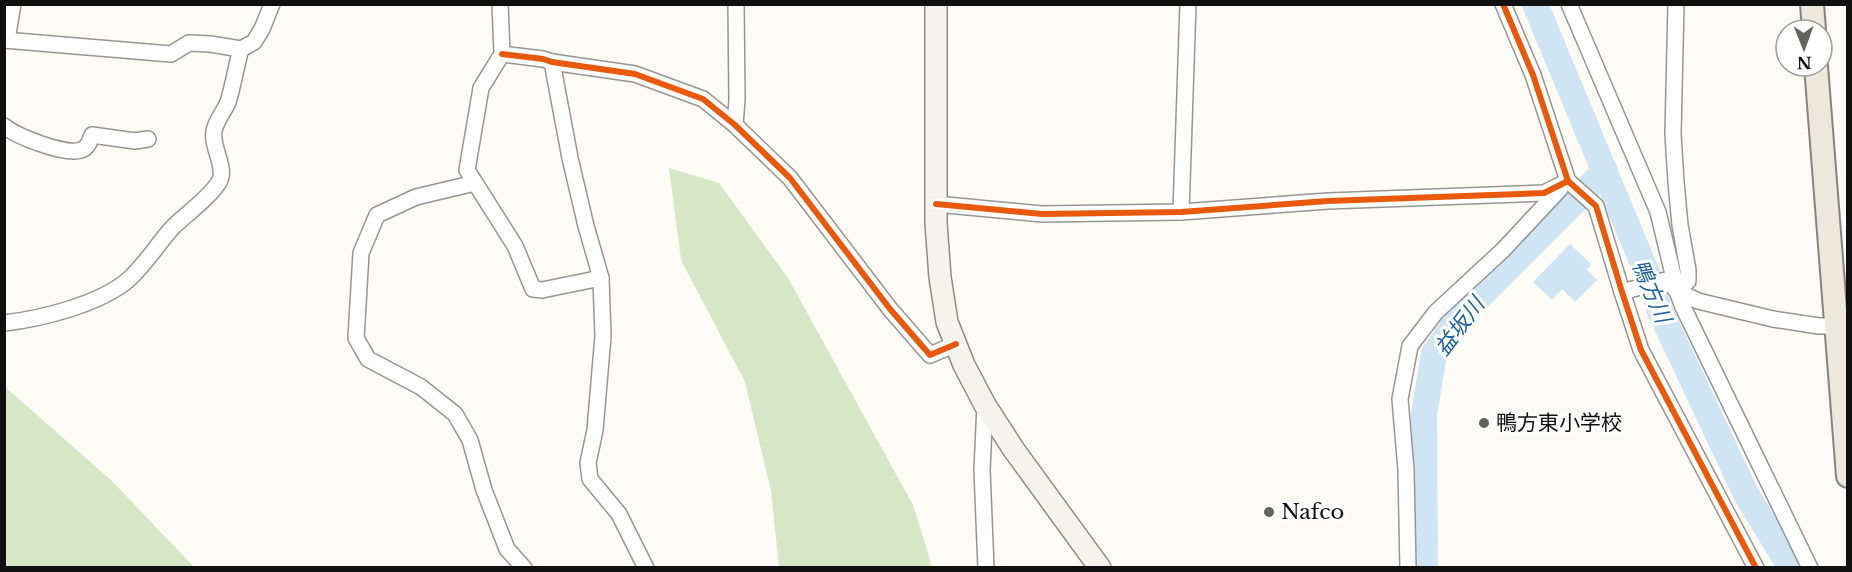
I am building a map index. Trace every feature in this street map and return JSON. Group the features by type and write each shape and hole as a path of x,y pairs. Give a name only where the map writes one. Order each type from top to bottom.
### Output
{"main road":[{"path":"936,4 936,204 940,277 947,322 964,364 985,405 1014,450 1100,567"},
{"path":"1817,78 1848,476"}],"street":[{"path":"13,4 6,40 171,54 189,43 241,49 254,42 272,4"},
{"path":"500,4 502,54 481,88 467,170 514,246 533,290 601,278"},
{"path":"735,125 736,4"},
{"path":"1181,212 1188,4"},
{"path":"1503,4 1533,75 1569,181 1596,206 1626,291 1641,350 1756,567"},
{"path":"1569,4 1658,212 1677,291 1712,369 1810,567"},
{"path":"1676,4 1674,153 1680,225 1688,270 1688,281 1677,291"},
{"path":"4,323 55,313 90,302 113,291 144,263 172,228 210,192 220,180 222,171 213,140 214,129 227,104 241,49"},
{"path":"502,54 635,74 702,99 735,125 790,178 890,309 930,355 956,344"},
{"path":"552,62 570,158 601,278 603,336 595,430 588,463 590,479 619,514 646,567"},
{"path":"4,126 15,133 68,151 80,151 86,147 92,135 135,141 148,139"},
{"path":"936,204 1042,214 1181,212 1328,201 1544,193 1569,181"},
{"path":"1408,567 1406,470 1400,399 1410,346 1436,312 1503,250 1569,181"},
{"path":"475,183 416,197 377,214 361,253 356,338 368,359 421,387 455,414 470,440 484,490 507,549 524,567"},
{"path":"1626,291 1665,280 1677,291 1698,301 1773,319 1819,326 1837,326"},
{"path":"985,405 982,470 986,567"}],"green space":[{"path":"669,168 719,183 788,278 913,505 931,567 779,567 771,491 745,382 681,260"},
{"path":"4,386 112,481 194,567 5,567"}],"water":[{"path":"1570,244 1591,264 1587,270 1597,280 1575,302 1562,289 1552,300 1533,282"}],"waterway":[{"name":"鴨方川","path":"1535,4 1651,283 1659,309 1746,494 1791,568"},
{"name":"益坂川","path":"1425,568 1424,414 1434,354 1460,316 1605,171"}],"cycle path":[{"path":"1503,4 1533,75 1568,181 1596,206 1641,350 1756,568"},
{"path":"502,54 635,74 703,99 735,125 790,178 890,309 930,355 956,344"},
{"path":"936,204 1042,214 1181,212 1328,201 1544,193 1568,181"}],"place":[{"name":"鴨方東小学校","path":"1484,423"},
{"name":"Nafco","path":"1269,512"}]}
